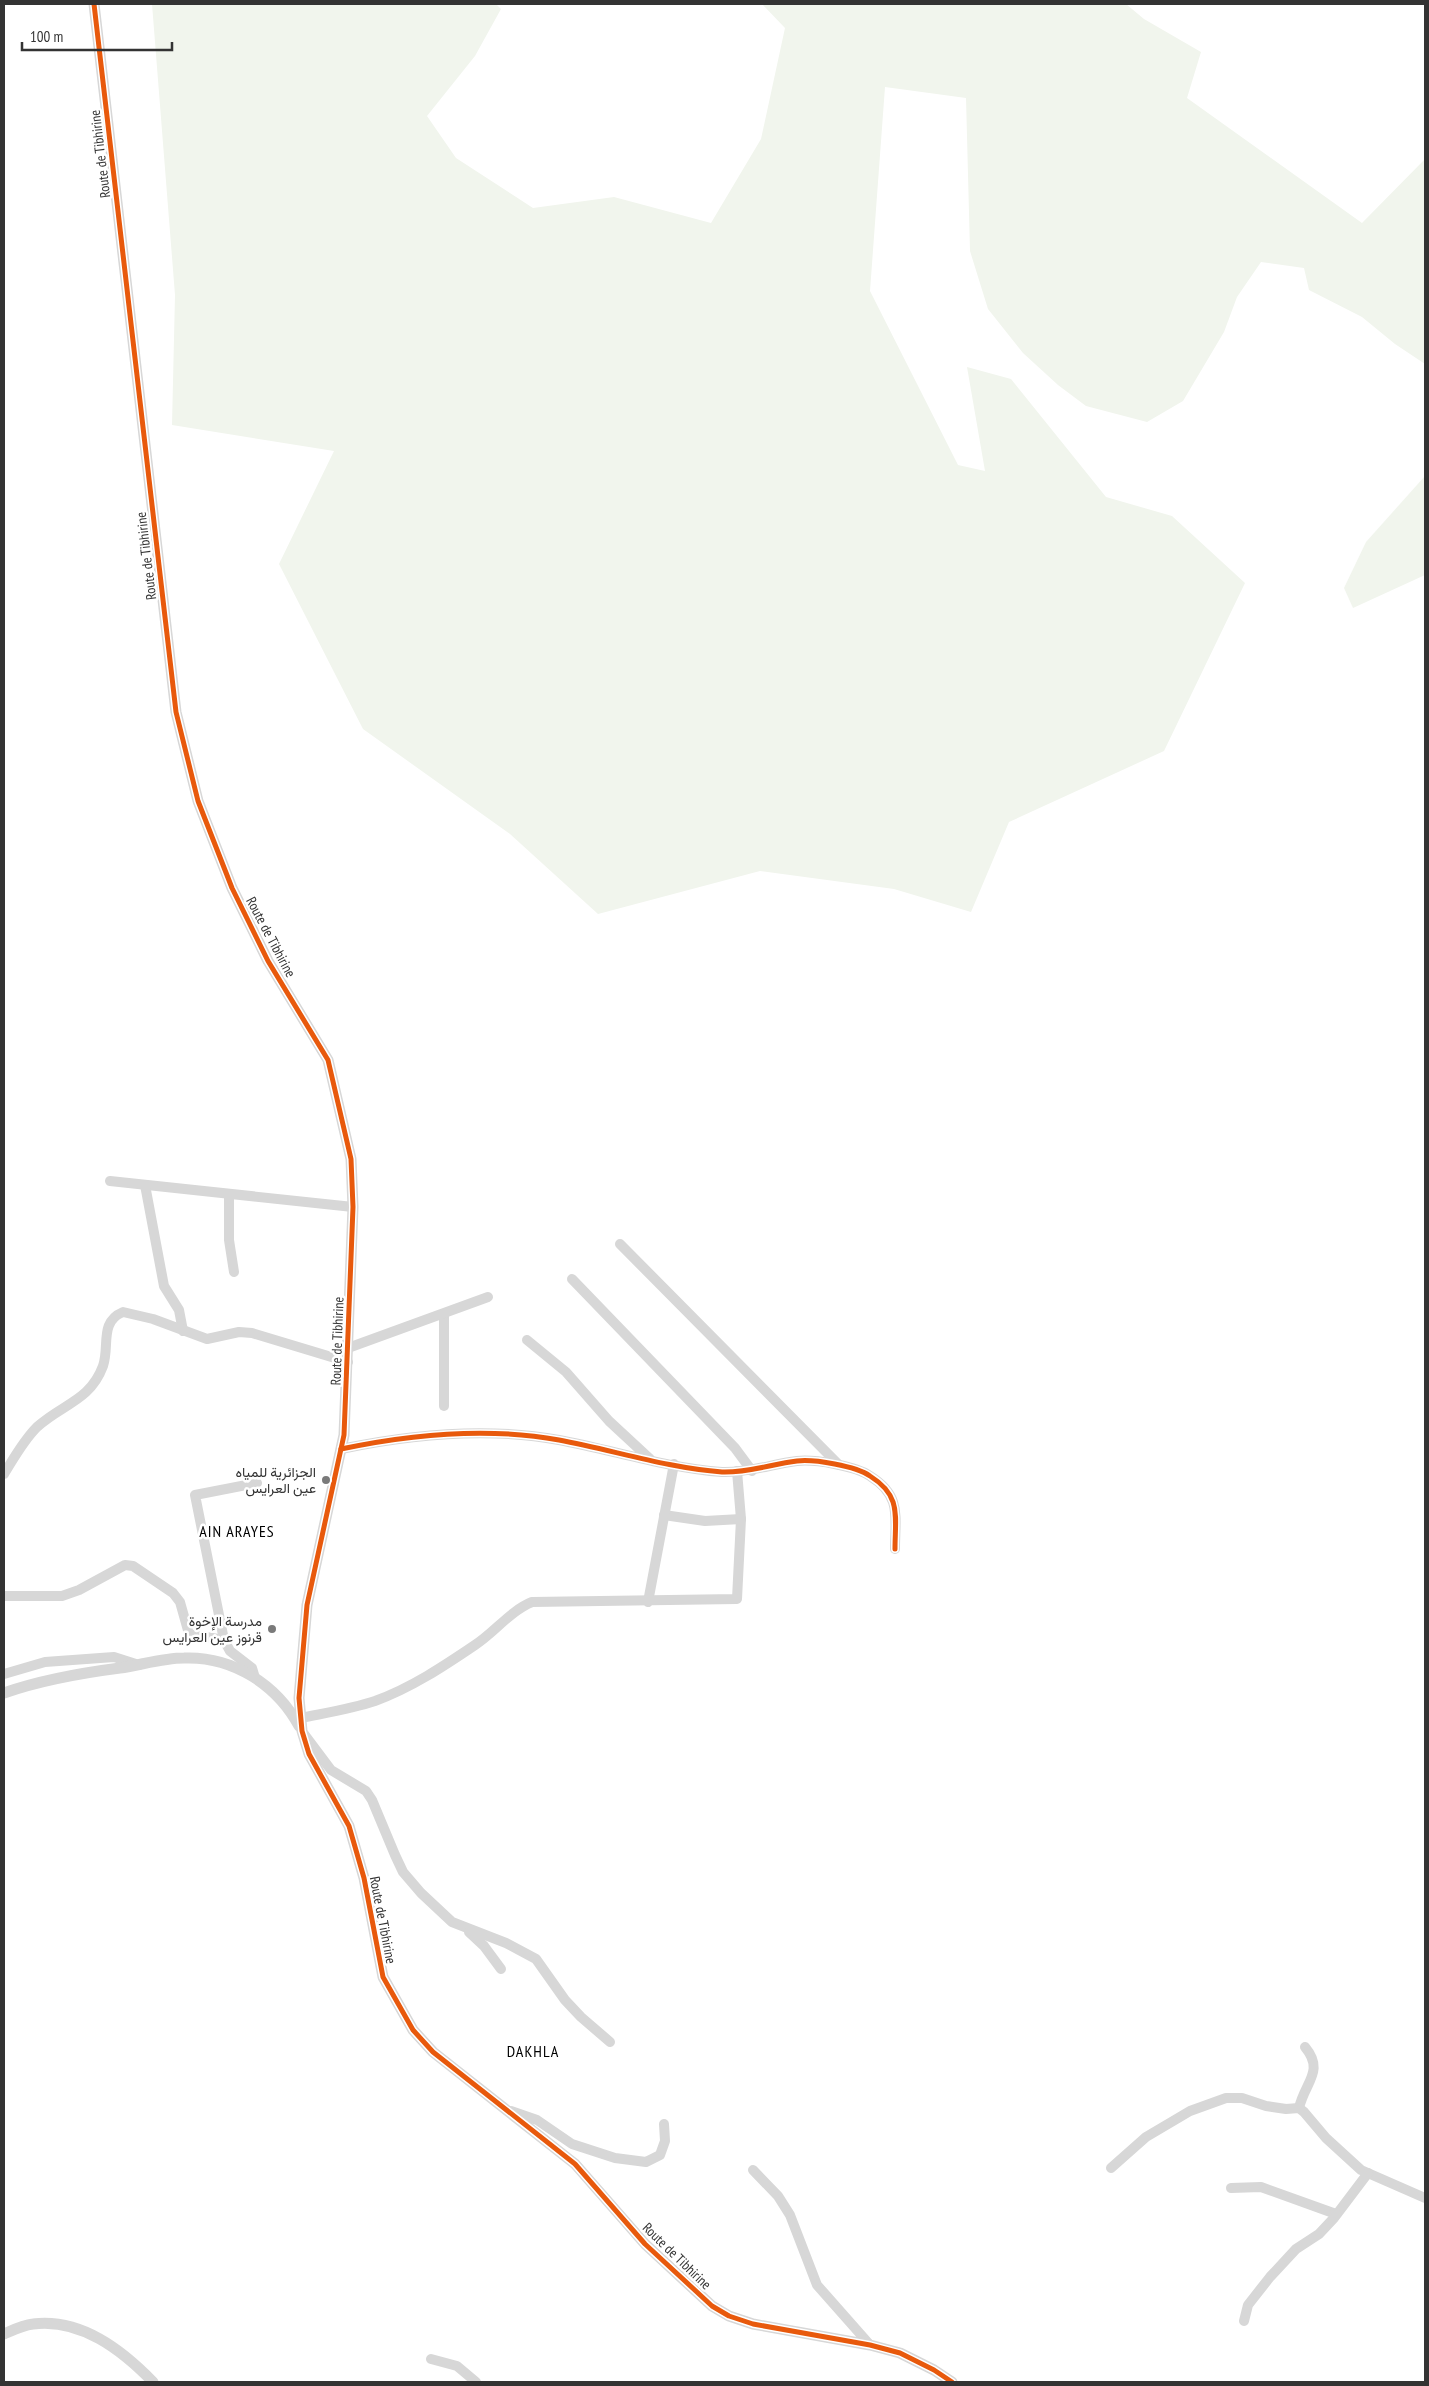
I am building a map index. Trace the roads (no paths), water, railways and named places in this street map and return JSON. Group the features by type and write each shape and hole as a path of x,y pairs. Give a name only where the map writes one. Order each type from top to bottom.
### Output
{"street":[{"name":"Route de Tibhirine","path":"94,4 176,712 198,800 232,888 268,961 328,1060 351,1158 353,1207 344,1435 307,1605 302,1642 300,1718 309,1754 349,1826 364,1878 383,1977 413,2030 433,2052 576,2164 645,2244 712,2306 729,2316 754,2324 870,2345 900,2353 934,2370 952,2382"},
{"path":"110,1181 353,1207"},
{"path":"145,1185 164,1286 179,1310 183,1331"},
{"path":"230,1195 230,1240 234,1272"},
{"path":"620,1244 840,1465"},
{"path":"572,1279 735,1448 752,1471"},
{"path":"348,1348 488,1297"},
{"path":"4,1474 23,1444 36,1429 51,1415 84,1396 104,1364 106,1333 115,1315 123,1312 138,1315 207,1339 239,1332 252,1333 348,1362"},
{"path":"444,1314 444,1406"},
{"path":"527,1340 566,1372 609,1421 650,1459"},
{"path":"341,1449 386,1440 451,1434 503,1434 557,1440 722,1472 752,1471 799,1461 840,1465 869,1475 885,1488 895,1501 895,1548"},
{"path":"648,1602 674,1464"},
{"path":"300,1718 375,1701 400,1690 476,1644 499,1628 512,1614 532,1602 545,1600 648,1602 737,1599 741,1520 737,1471"},
{"path":"255,1678 252,1668 230,1651 224,1640 195,1495 257,1483"},
{"path":"664,1516 705,1521 741,1520"},
{"path":"4,1596 62,1596 79,1590 125,1565 133,1566 174,1593 180,1602 189,1634 224,1640"},
{"path":"4,1674 45,1662 114,1657 139,1665"},
{"path":"4,1693 86,1672 183,1658 204,1659 225,1664 255,1678 275,1692 289,1708 302,1731 331,1770 366,1791 372,1800 403,1872 421,1893 452,1922 506,1943 536,1959 565,2000 581,2017 610,2042"},
{"path":"466,1929 484,1946 501,1969"},
{"path":"1299,2108 1302,2093 1315,2068 1313,2056 1305,2046"},
{"path":"1111,2168 1146,2137 1190,2111 1226,2098 1242,2098 1286,2109 1299,2108"},
{"path":"1299,2108 1346,2159 1368,2173 1424,2195"},
{"path":"507,2110 537,2120 572,2144 615,2158 646,2162 660,2155 665,2141 664,2124"},
{"path":"753,2170 778,2196 790,2215 817,2285 870,2345"},
{"path":"1244,2321 1248,2305 1270,2278 1296,2249 1319,2234 1368,2173"},
{"path":"1232,2188 1261,2187 1336,2214"},
{"path":"4,2334 31,2324 53,2323 79,2329 119,2350 153,2382"},
{"path":"431,2359 457,2366 476,2382"}],"place":[{"name":"الجزائرية للمياه عين العرايس","path":"326,1480"},
{"name":"مدرسة الإخوة قرنوز عين العرايس","path":"272,1629"}],"district":[{"name":"AIN ARAYES","path":"237,1531"},
{"name":"DAKHLA","path":"533,2051"}]}
